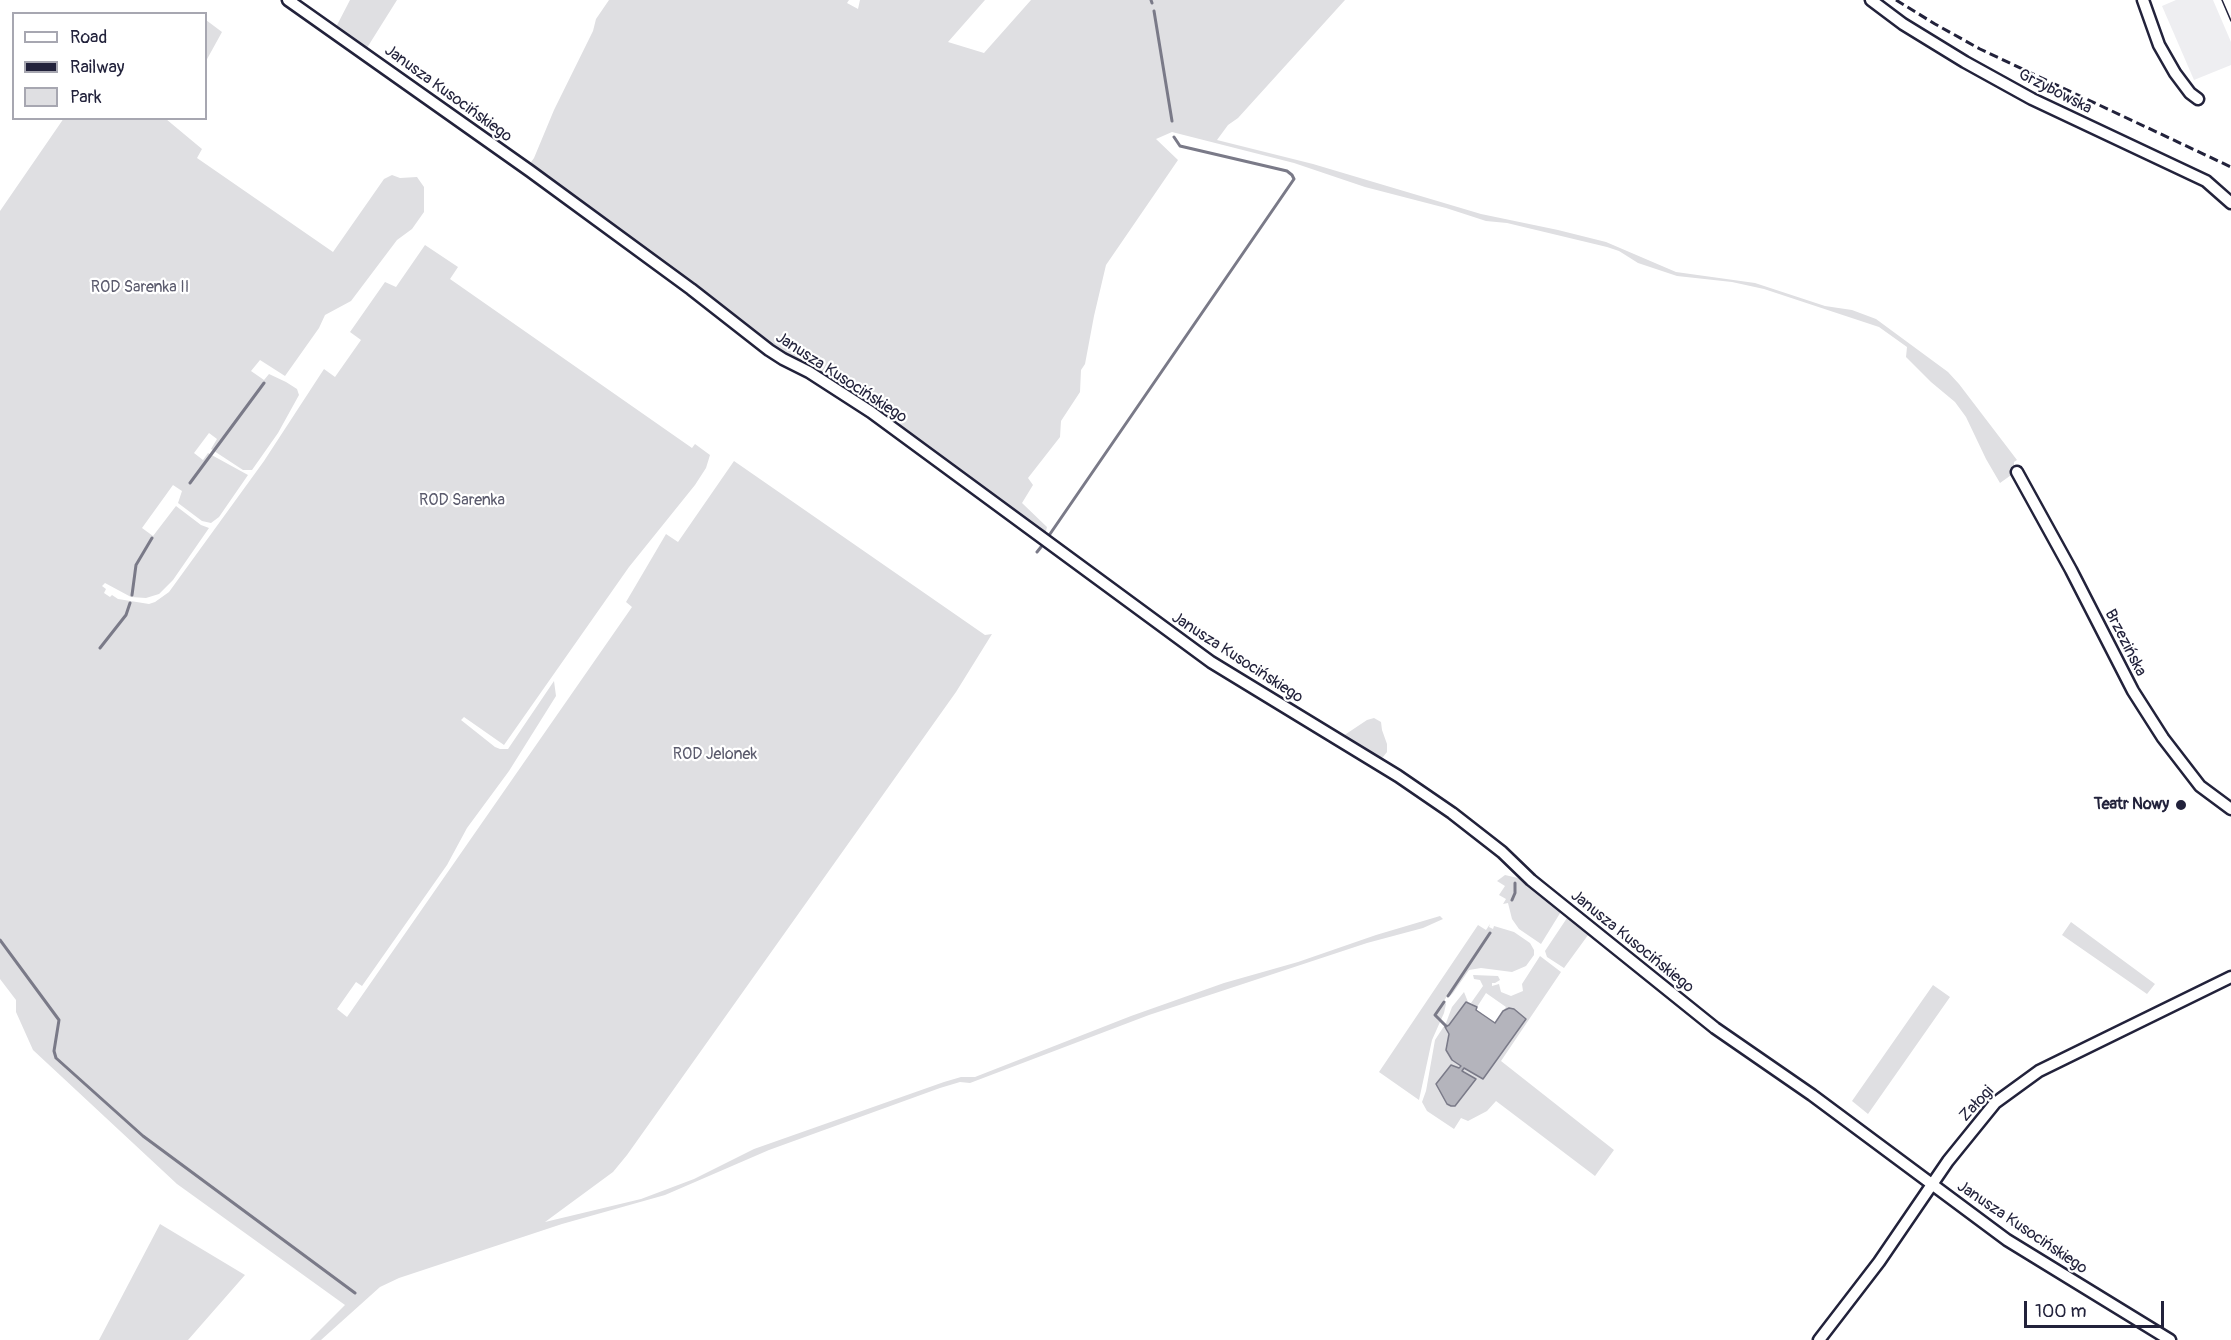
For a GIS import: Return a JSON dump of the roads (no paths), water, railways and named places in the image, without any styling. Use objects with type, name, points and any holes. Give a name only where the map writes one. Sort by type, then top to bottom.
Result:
[{"type":"street","name":"Janusza Kusocińskiego","points":[[288,0],[530,171],[691,289],[769,350],[809,372],[871,412],[1210,662],[1398,776],[1452,813],[1502,852],[1531,880],[1715,1028],[1812,1095],[2007,1240],[2170,1340]]},
{"type":"street","name":"Grzybowska","points":[[1871,0],[1903,24],[1965,62],[2032,99],[2206,181],[2230,203]]},
{"type":"street","points":[[2144,0],[2159,45],[2175,73],[2190,93],[2198,99]]},
{"type":"street","name":"Brzezińska","points":[[2017,472],[2077,581],[2133,691],[2163,738],[2200,786],[2231,809]]},
{"type":"street","name":"Załogi","points":[[1819,1340],[1879,1262],[1972,1130],[1995,1103],[2039,1071],[2231,977]]},
{"type":"waterway","points":[[1154,11],[1172,121]]},
{"type":"waterway","points":[[1050,534],[1294,179],[1287,171],[1180,146],[1174,137]]},
{"type":"waterway","points":[[190,483],[264,383]]},
{"type":"waterway","points":[[132,595],[136,565],[152,538]]},
{"type":"waterway","points":[[1037,552],[1041,547]]},
{"type":"waterway","points":[[100,648],[126,615],[130,603]]},
{"type":"waterway","points":[[1512,900],[1515,883]]},
{"type":"waterway","points":[[1448,996],[1490,933]]},
{"type":"waterway","points":[[0,940],[59,1020],[54,1051],[56,1058],[143,1136],[355,1293]]},
{"type":"waterway","points":[[1444,1002],[1435,1015],[1446,1026]]},
{"type":"tram line","points":[[2222,0],[2231,21]]},
{"type":"railway","points":[[1896,0],[1980,49],[2231,167]]},
{"type":"place","name":"Teatr Nowy","points":[[2181,805]]},
{"type":"park label","name":"ROD Sarenka II","points":[[140,288]]},
{"type":"park label","name":"ROD Sarenka","points":[[462,501]]},
{"type":"park label","name":"ROD Jelonek","points":[[715,755]]}]
